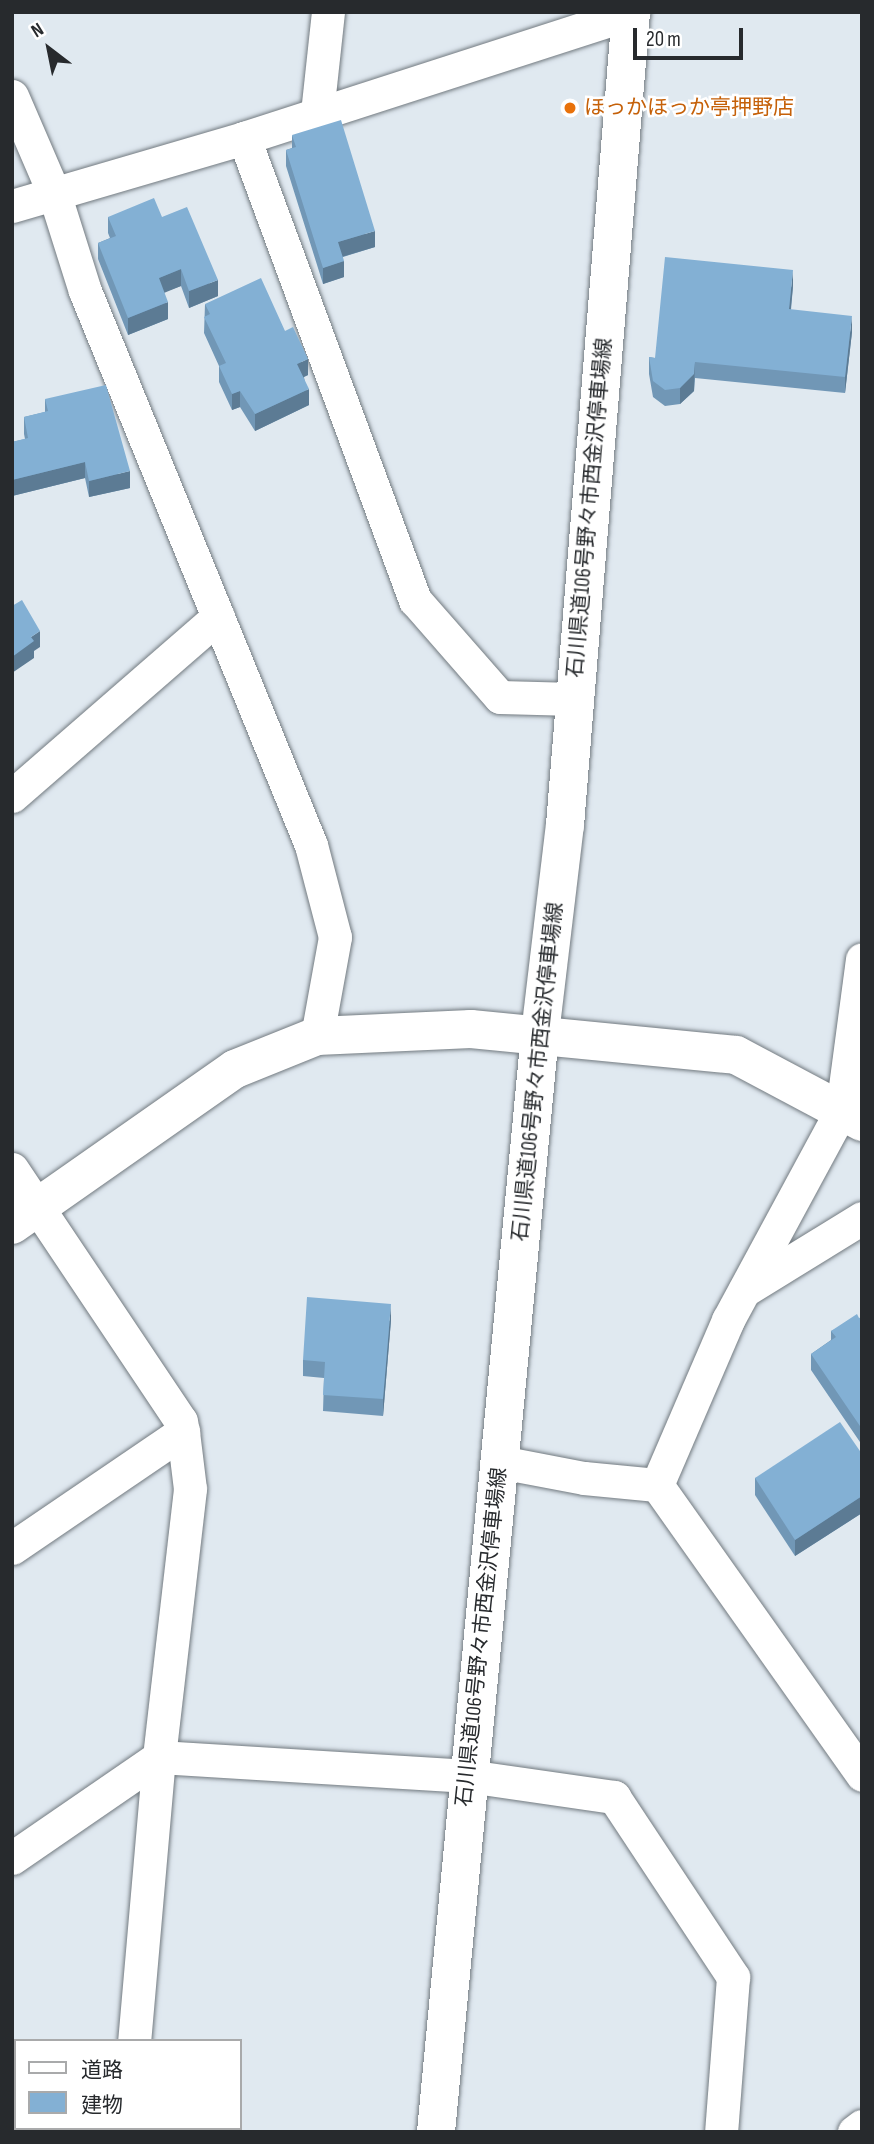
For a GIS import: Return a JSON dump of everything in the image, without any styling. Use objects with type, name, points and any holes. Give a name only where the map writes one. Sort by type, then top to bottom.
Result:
[{"type":"main road","name":"石川県道106号野々市西金沢停車場線","points":[[436,2132],[468,1776],[574,699],[632,12]]},
{"type":"main road","points":[[26,1215],[235,1069],[317,1036],[471,1029],[736,1055],[852,1115]]},
{"type":"street","points":[[317,113],[328,12]]},
{"type":"street","points":[[12,206],[55,196],[244,138],[632,12]]},
{"type":"street","points":[[12,96],[55,196],[85,291],[311,845],[335,937],[317,1036]]},
{"type":"street","points":[[244,138],[415,600],[500,697],[574,699]]},
{"type":"street","points":[[12,796],[218,617]]},
{"type":"street","points":[[657,1485],[744,1291],[852,1115],[861,950]]},
{"type":"street","points":[[12,1169],[26,1215],[181,1421],[183,1432],[190,1489],[159,1757],[134,2039]]},
{"type":"street","points":[[744,1291],[862,1218]]},
{"type":"street","points":[[12,1548],[183,1432]]},
{"type":"street","points":[[500,1462],[584,1478],[657,1485],[862,1775]]},
{"type":"street","points":[[12,1858],[159,1757],[468,1776],[614,1797],[733,1977],[721,2132]]},
{"type":"street","points":[[854,2132],[862,2126]]},
{"type":"building","points":[[341,120],[375,231],[338,242],[344,261],[323,268],[286,150],[296,147],[292,135]]},
{"type":"building","points":[[154,198],[162,217],[187,207],[218,280],[189,291],[181,269],[159,278],[168,302],[128,318],[98,243],[116,236],[108,217]]},
{"type":"building","points":[[665,257],[793,270],[789,309],[852,316],[845,377],[695,362],[694,374],[680,388],[665,390],[653,381],[649,357],[655,358]]},
{"type":"building","points":[[261,278],[285,331],[293,327],[308,359],[297,364],[309,389],[255,414],[240,391],[232,394],[219,366],[226,363],[204,317],[210,314],[205,304]]},
{"type":"building","points":[[106,385],[130,471],[89,481],[85,462],[12,480],[12,442],[28,438],[24,417],[48,411],[45,399]]},
{"type":"building","points":[[22,600],[40,631],[31,637],[34,641],[12,657],[12,606]]},
{"type":"building","points":[[307,1297],[391,1304],[383,1399],[323,1395],[325,1362],[303,1360]]},
{"type":"building","points":[[857,1314],[859,1318],[862,1317],[862,1429],[811,1354],[836,1337],[831,1331]]},
{"type":"building","points":[[840,1422],[862,1454],[862,1496],[795,1540],[755,1478]]},
{"type":"place","name":"ほっかほっか亭押野店","points":[[570,108]]}]
